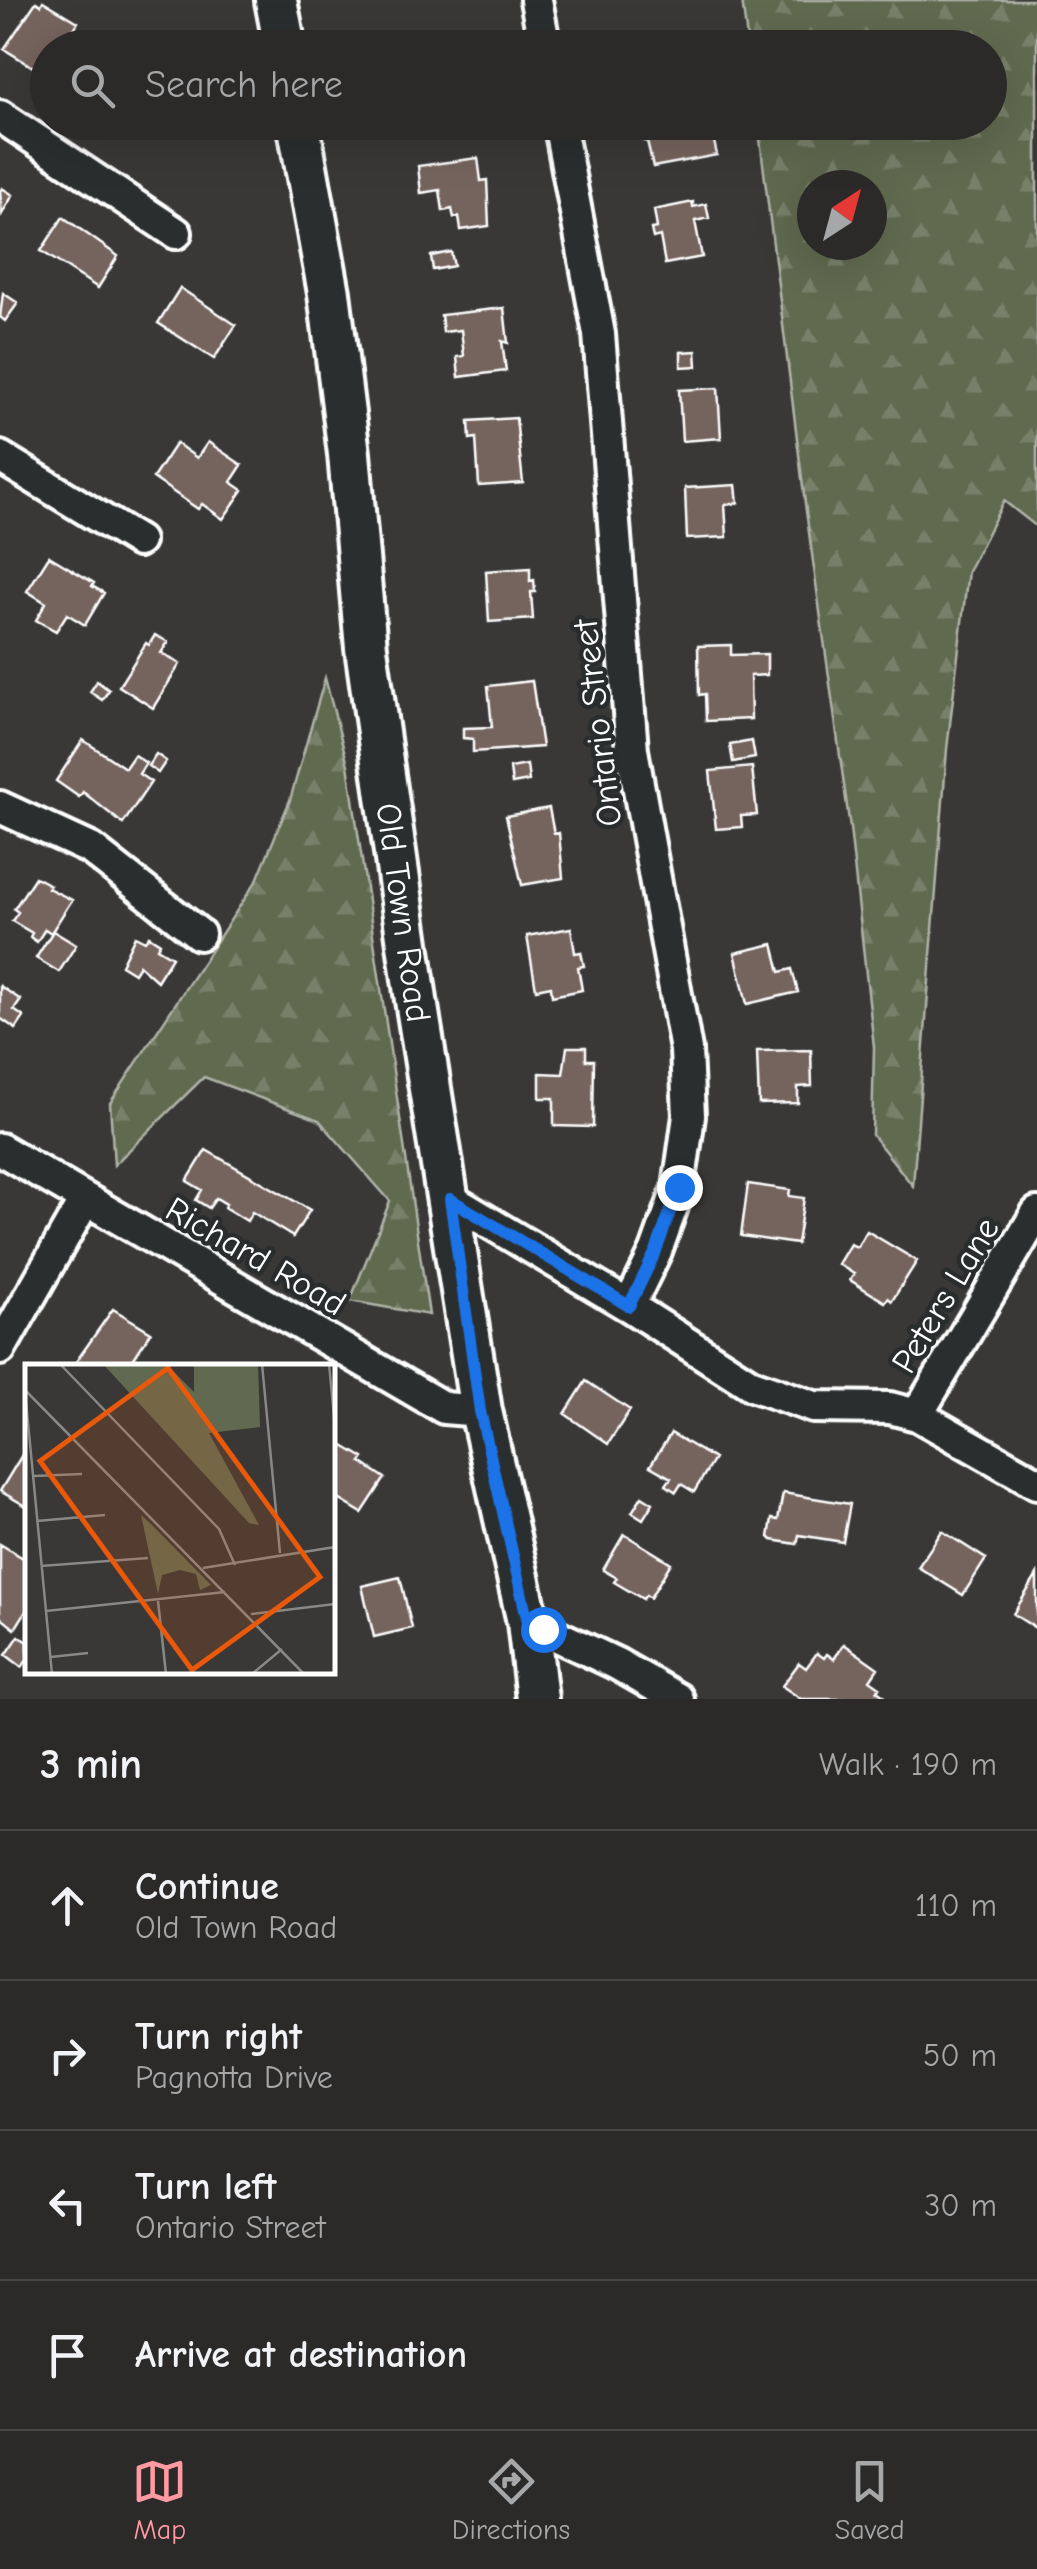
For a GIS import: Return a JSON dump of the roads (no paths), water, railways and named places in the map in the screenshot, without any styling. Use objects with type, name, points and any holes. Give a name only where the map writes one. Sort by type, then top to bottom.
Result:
[{"type":"main road","points":[[276,0],[282,30]]},
{"type":"main road","name":"Old Town Road","points":[[301,140],[329,293],[378,749],[480,1411],[528,1622],[536,1699]]},
{"type":"street","points":[[536,0],[542,30]]},
{"type":"street","points":[[0,116],[30,136]]},
{"type":"street","points":[[36,140],[176,233]]},
{"type":"street","name":"Ontario Street","points":[[562,140],[599,334],[632,750],[686,1050],[688,1099],[679,1187],[656,1251],[629,1306]]},
{"type":"street","points":[[0,457],[138,541]]},
{"type":"street","points":[[0,807],[90,850],[199,934]]},
{"type":"street","name":"Richard Road","points":[[0,1149],[444,1408],[480,1411]]},
{"type":"street","points":[[450,1199],[752,1385],[814,1407],[890,1408],[917,1415],[1037,1483]]},
{"type":"street","points":[[0,1349],[85,1200]]},
{"type":"street","name":"Peters Lane","points":[[917,1415],[1037,1214]]},
{"type":"street","points":[[528,1622],[617,1664],[678,1699]]}]
